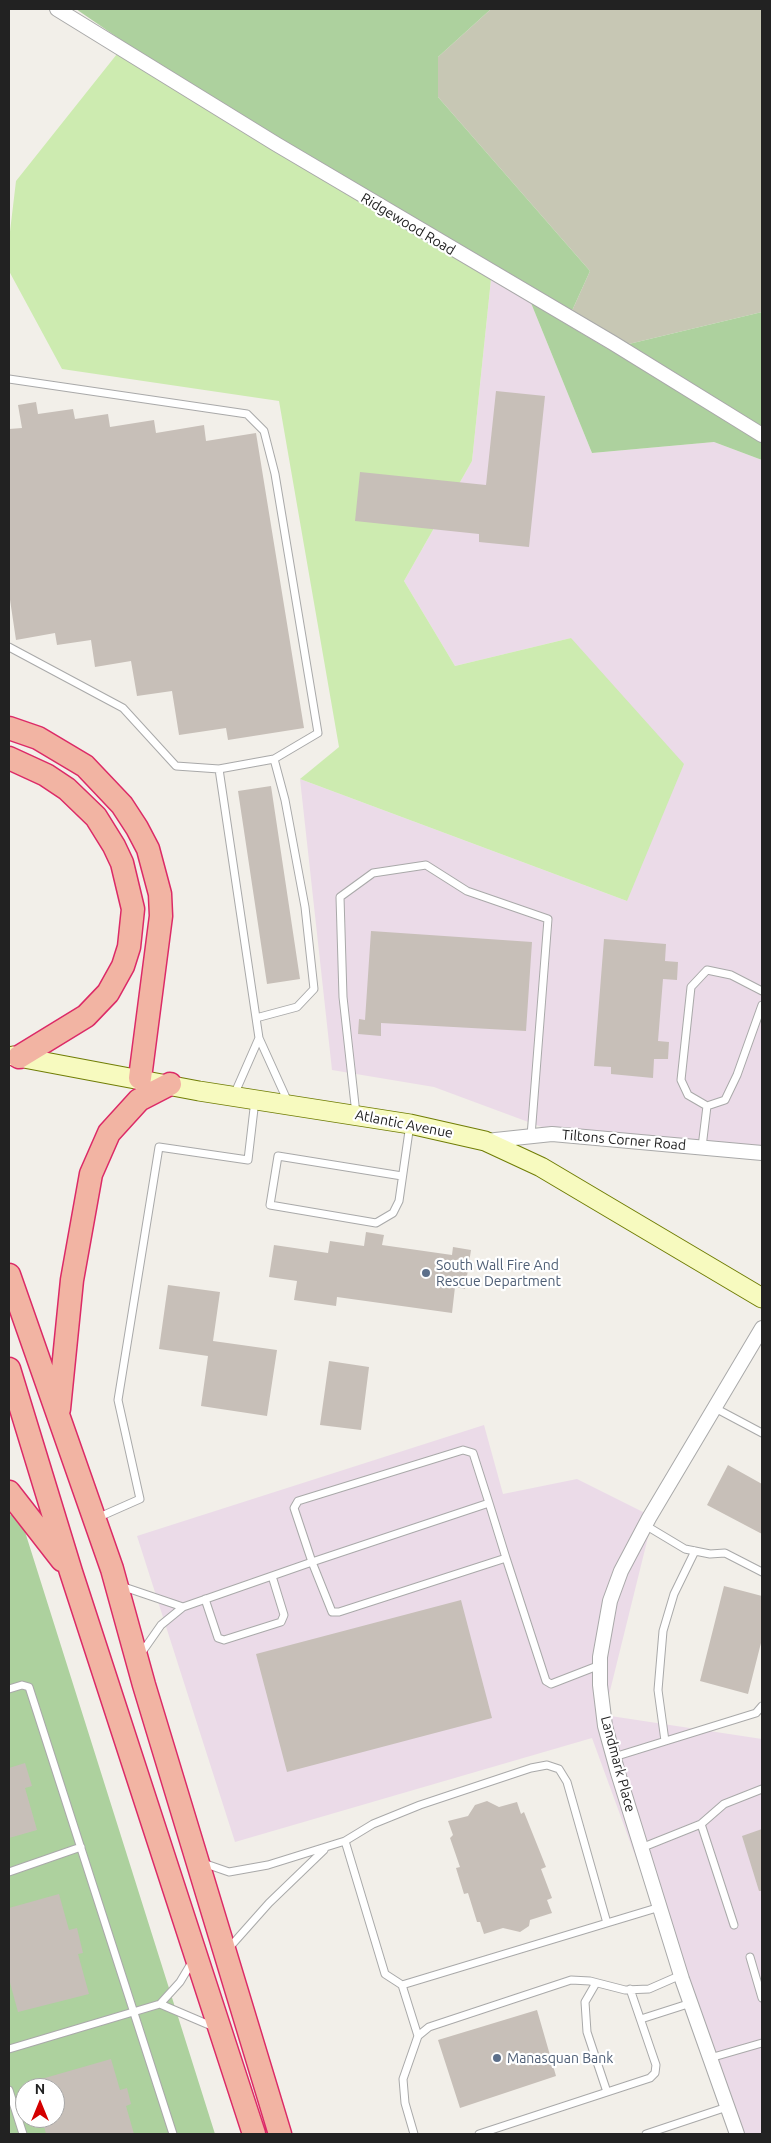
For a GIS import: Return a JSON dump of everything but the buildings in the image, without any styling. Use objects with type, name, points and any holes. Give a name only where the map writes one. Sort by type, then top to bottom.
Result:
[{"type":"highway","points":[[9,728],[38,738],[85,766],[122,805],[148,849],[160,894],[162,916],[140,1078]]},
{"type":"highway","points":[[9,758],[46,775],[67,789],[96,817],[122,863],[133,909],[129,947],[123,966],[108,993],[86,1016],[14,1056]]},
{"type":"highway","points":[[58,1417],[72,1280],[91,1174],[109,1133],[140,1100],[170,1084]]},
{"type":"highway","points":[[9,1275],[116,1585],[280,2134]]},
{"type":"highway","points":[[9,1369],[71,1572],[254,2134]]},
{"type":"highway","points":[[9,1492],[71,1572]]},
{"type":"main road","name":"Atlantic Avenue","points":[[14,1056],[234,1096],[410,1124],[485,1141],[549,1172],[762,1298]]},
{"type":"street","name":"Ridgewood Road","points":[[57,9],[284,149],[613,343],[762,435]]},
{"type":"street","name":"Tiltons Corner Road","points":[[485,1141],[552,1134],[762,1153]]},
{"type":"street","name":"Landmark Place","points":[[737,2134],[681,1975],[614,1757],[605,1726],[600,1685],[600,1665],[603,1628],[620,1571],[645,1525],[762,1328]]},
{"type":"lane","points":[[9,378],[247,414],[264,431],[275,474],[318,733],[274,759],[219,769],[176,766],[123,708],[9,647]]},
{"type":"lane","points":[[256,1018],[297,1007],[314,989],[305,907],[285,800],[274,759]]},
{"type":"lane","points":[[219,769],[259,1038],[289,1104]]},
{"type":"lane","points":[[356,1115],[342,997],[340,897],[373,873],[426,866],[467,891],[548,918],[531,1136]]},
{"type":"lane","points":[[762,991],[731,975],[707,970],[691,987],[681,1080],[688,1095],[707,1106],[725,1100],[738,1075],[762,1006]]},
{"type":"lane","points":[[234,1096],[259,1038]]},
{"type":"lane","points":[[94,1519],[140,1499],[118,1400],[160,1147],[248,1160],[256,1099]]},
{"type":"lane","points":[[702,1147],[707,1106]]},
{"type":"lane","points":[[402,1176],[278,1156],[270,1205],[376,1223],[393,1213],[398,1201],[402,1176],[410,1124]]},
{"type":"lane","points":[[714,1408],[762,1433]]},
{"type":"lane","points":[[506,1558],[339,1612],[332,1612],[312,1562],[294,1508],[298,1501],[463,1450],[473,1453],[546,1681],[551,1684],[600,1665]]},
{"type":"lane","points":[[137,1659],[161,1625],[183,1607],[489,1503]]},
{"type":"lane","points":[[645,1525],[673,1543],[695,1552],[725,1553],[762,1572]]},
{"type":"lane","points":[[665,1741],[658,1690],[663,1631],[674,1594],[695,1552]]},
{"type":"lane","points":[[205,1599],[218,1638],[224,1640],[281,1622],[284,1615],[272,1576]]},
{"type":"lane","points":[[116,1585],[183,1607]]},
{"type":"lane","points":[[9,1689],[22,1685],[29,1688],[173,2134]]},
{"type":"lane","points":[[614,1757],[756,1713],[762,1706]]},
{"type":"lane","points":[[198,1861],[229,1872],[268,1865],[346,1841],[373,1824],[420,1805],[532,1768],[547,1765],[559,1769],[566,1782],[608,1923]]},
{"type":"lane","points":[[641,1848],[701,1824],[724,1804],[762,1789]]},
{"type":"lane","points":[[701,1824],[734,1925]]},
{"type":"lane","points":[[346,1841],[386,1974],[402,1986],[418,2036]]},
{"type":"lane","points":[[9,1872],[81,1848]]},
{"type":"lane","points":[[225,1952],[270,1903],[326,1848]]},
{"type":"lane","points":[[402,1986],[660,1907]]},
{"type":"lane","points":[[9,2049],[160,2004],[180,1982],[196,1955]]},
{"type":"lane","points":[[750,1957],[762,1998]]},
{"type":"lane","points":[[414,2134],[405,2103],[403,2079],[418,2036],[429,2027],[571,1980],[596,1982],[630,1989],[649,1989],[681,1975]]},
{"type":"lane","points":[[596,1982],[585,2002],[587,2032],[607,2092]]},
{"type":"lane","points":[[480,2134],[650,2078],[655,2073],[656,2065],[630,1989]]},
{"type":"lane","points":[[640,2019],[691,2003]]},
{"type":"lane","points":[[160,2004],[220,2028]]},
{"type":"lane","points":[[710,2058],[762,2043]]},
{"type":"lane","points":[[9,2090],[23,2134]]},
{"type":"lane","points":[[646,2134],[662,2132],[727,2107]]},
{"type":"shaded area","points":[[491,9],[762,9],[762,312],[608,349],[566,324],[590,271],[438,97],[438,57]]},
{"type":"shaded area","points":[[491,279],[531,303],[592,453],[714,442],[762,460],[762,1155],[566,1136],[434,1087],[332,1070],[300,779],[627,901],[571,638],[455,666],[404,581],[472,461]]},
{"type":"shaded area","points":[[484,1425],[503,1494],[577,1479],[653,1517],[604,1715],[762,1739],[762,2134],[737,2134],[592,1738],[235,1842],[137,1536]]},
{"type":"green space","points":[[76,9],[491,9],[438,57],[438,97],[590,271],[566,324],[608,349],[762,312],[762,460],[714,442],[592,453],[531,303],[117,54],[124,42]]},
{"type":"green space","points":[[117,54],[491,279],[472,461],[404,581],[455,666],[571,638],[684,764],[627,901],[300,779],[339,747],[279,401],[62,369],[9,271],[9,240],[16,181]]},
{"type":"green space","points":[[9,1514],[21,1519],[215,2134],[9,2134]]},
{"type":"place","name":"South Wall Fire And Rescue Department","points":[[426,1273]]},
{"type":"place","name":"Manasquan Bank","points":[[497,2058]]}]
